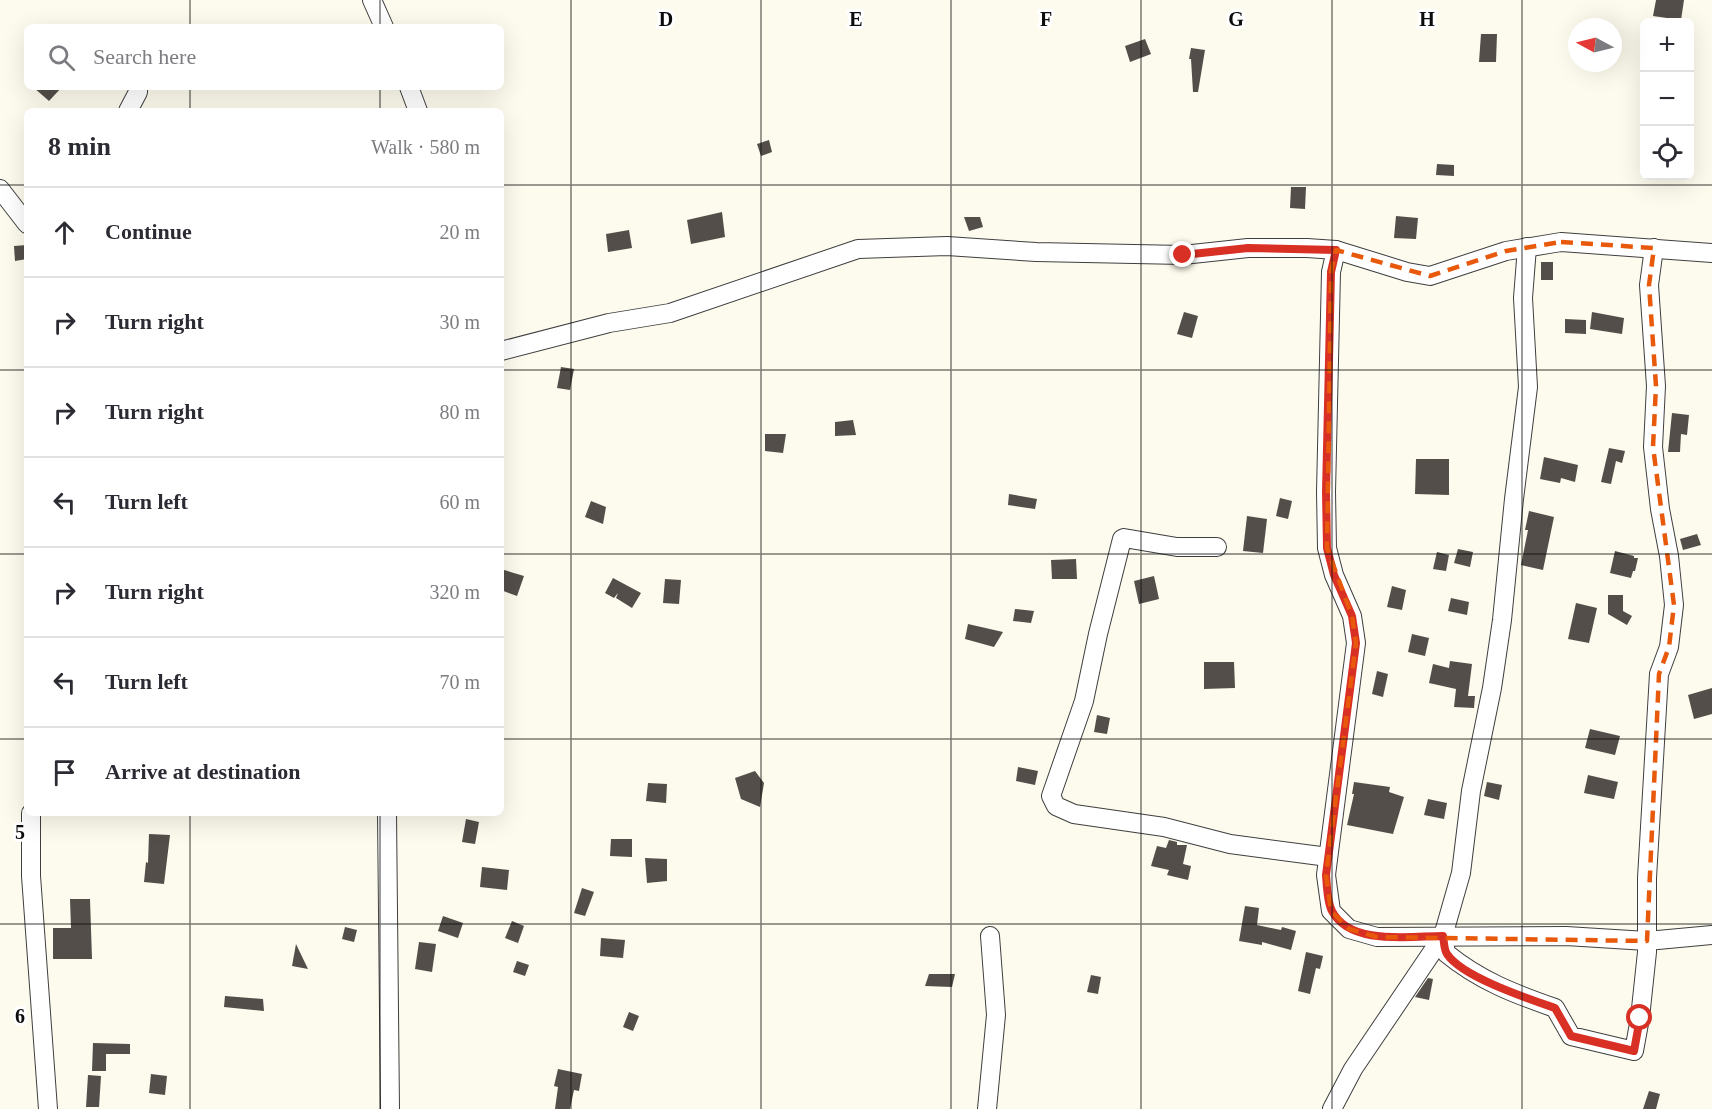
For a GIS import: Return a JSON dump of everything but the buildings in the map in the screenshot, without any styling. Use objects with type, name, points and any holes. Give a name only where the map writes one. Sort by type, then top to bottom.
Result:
[{"type":"street","points":[[372,0],[383,24]]},
{"type":"street","points":[[130,108],[138,90]]},
{"type":"street","points":[[410,90],[417,108]]},
{"type":"street","points":[[0,189],[24,220]]},
{"type":"street","points":[[504,350],[609,322],[670,313],[858,249],[947,246],[1036,252],[1183,255],[1248,248],[1336,250],[1407,272],[1430,276],[1506,251],[1562,242],[1712,253]]},
{"type":"street","points":[[1332,1109],[1353,1069],[1443,936],[1461,873],[1471,791],[1492,688],[1502,620],[1528,387],[1523,298],[1527,247]]},
{"type":"street","points":[[1443,936],[1446,953],[1461,965],[1497,987],[1555,1008],[1571,1036],[1634,1051],[1644,989],[1647,888],[1659,674],[1669,647],[1674,605],[1653,447],[1656,386],[1649,285],[1654,248]]},
{"type":"street","points":[[1336,250],[1331,272],[1326,492],[1327,548],[1334,575],[1352,616],[1356,643],[1326,875],[1331,911],[1349,930],[1377,937],[1566,936],[1647,941],[1712,934]]},
{"type":"street","points":[[1217,547],[1177,547],[1122,539],[1084,701],[1051,796],[1056,806],[1074,814],[1164,827],[1230,844],[1328,857]]},
{"type":"street","points":[[31,816],[31,876],[48,1109]]},
{"type":"street","points":[[387,816],[390,1109]]},
{"type":"street","points":[[987,1109],[996,1015],[990,936]]},
{"type":"highlighted area","points":[[1561,242],[1654,248],[1649,285],[1656,386],[1653,447],[1674,605],[1669,647],[1659,674],[1647,941],[1377,937],[1349,929],[1331,911],[1326,875],[1356,643],[1352,616],[1327,548],[1331,272],[1336,250],[1430,276],[1506,251]]},
{"type":"route","points":[[1183,255],[1248,248],[1336,250],[1331,272],[1326,492],[1327,548],[1334,575],[1352,616],[1356,643],[1326,875],[1331,911],[1349,930],[1377,937],[1443,936],[1446,953],[1461,965],[1497,987],[1555,1008],[1571,1036],[1634,1051],[1640,1018]]}]
